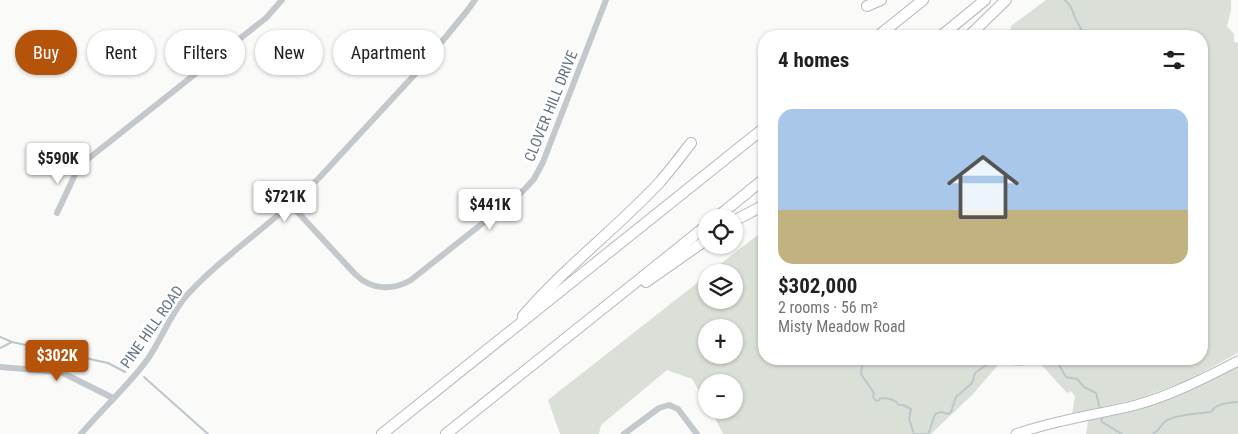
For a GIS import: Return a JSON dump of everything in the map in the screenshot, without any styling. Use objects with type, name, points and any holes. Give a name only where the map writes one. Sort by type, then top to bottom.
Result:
[{"type":"highway","points":[[867,6],[880,0]]},
{"type":"highway","points":[[886,30],[923,0]]},
{"type":"highway","points":[[948,30],[985,0]]},
{"type":"highway","points":[[975,30],[1006,0]]},
{"type":"highway","points":[[382,434],[758,133]]},
{"type":"highway","points":[[506,336],[538,298],[570,266],[622,220],[661,180],[691,143]]},
{"type":"highway","points":[[727,209],[758,184]]},
{"type":"highway","points":[[743,216],[758,208]]},
{"type":"highway","points":[[446,434],[698,232]]},
{"type":"highway","points":[[560,343],[698,246]]},
{"type":"main road","points":[[1016,434],[1043,425],[1155,399],[1179,390],[1238,361]]},
{"type":"street","points":[[57,213],[79,166],[266,18],[282,0]]},
{"type":"street","name":"PINE HILL ROAD","points":[[81,434],[148,358],[173,314],[189,293],[291,204],[324,172],[408,83],[468,12],[475,0]]},
{"type":"street","name":"CLOVER HILL DRIVE","points":[[291,204],[364,282],[388,288],[402,285],[411,280],[517,196],[534,179],[543,162],[606,0]]},
{"type":"street","points":[[0,367],[61,372],[113,398]]},
{"type":"street","points":[[624,434],[659,408],[669,405],[678,409],[697,434]]},
{"type":"shaded area","points":[[1046,0],[1231,0],[1231,10],[1227,26],[1234,34],[1234,42],[1238,43],[1238,353],[1186,381],[1137,399],[1072,414],[1075,396],[1071,391],[1067,393],[1042,365],[1208,365],[1208,30],[1011,30],[1011,26]]},
{"type":"shaded area","points":[[758,235],[758,365],[998,365],[972,395],[931,434],[723,434],[716,419],[743,419],[743,374],[698,374],[698,389],[692,379],[667,370],[601,425],[599,434],[560,434],[548,400],[698,282],[698,309],[743,309],[743,264],[720,264],[733,254],[743,254],[743,246]]},
{"type":"shaded area","points":[[1238,361],[1238,434],[1086,434],[1089,415],[1137,404]]},
{"type":"waterway","points":[[1065,0],[1071,7],[1082,30]]},
{"type":"waterway","points":[[0,337],[12,342],[108,363],[125,372]]},
{"type":"waterway","points":[[0,348],[12,342]]},
{"type":"waterway","points":[[862,365],[861,374],[874,393],[873,397],[875,400],[878,401],[881,398],[889,399],[911,409],[909,419],[914,434]]},
{"type":"waterway","points":[[916,434],[928,434],[934,417],[938,412],[948,414],[951,412],[956,397],[972,383],[975,373],[986,365]]},
{"type":"waterway","points":[[1059,365],[1066,377],[1077,379],[1084,387],[1096,393],[1100,409]]},
{"type":"waterway","points":[[144,377],[208,434]]},
{"type":"waterway","points":[[1153,434],[1167,420],[1172,418],[1211,412],[1219,405],[1238,402]]},
{"type":"waterway","points":[[1101,416],[1102,422],[1122,434]]}]
